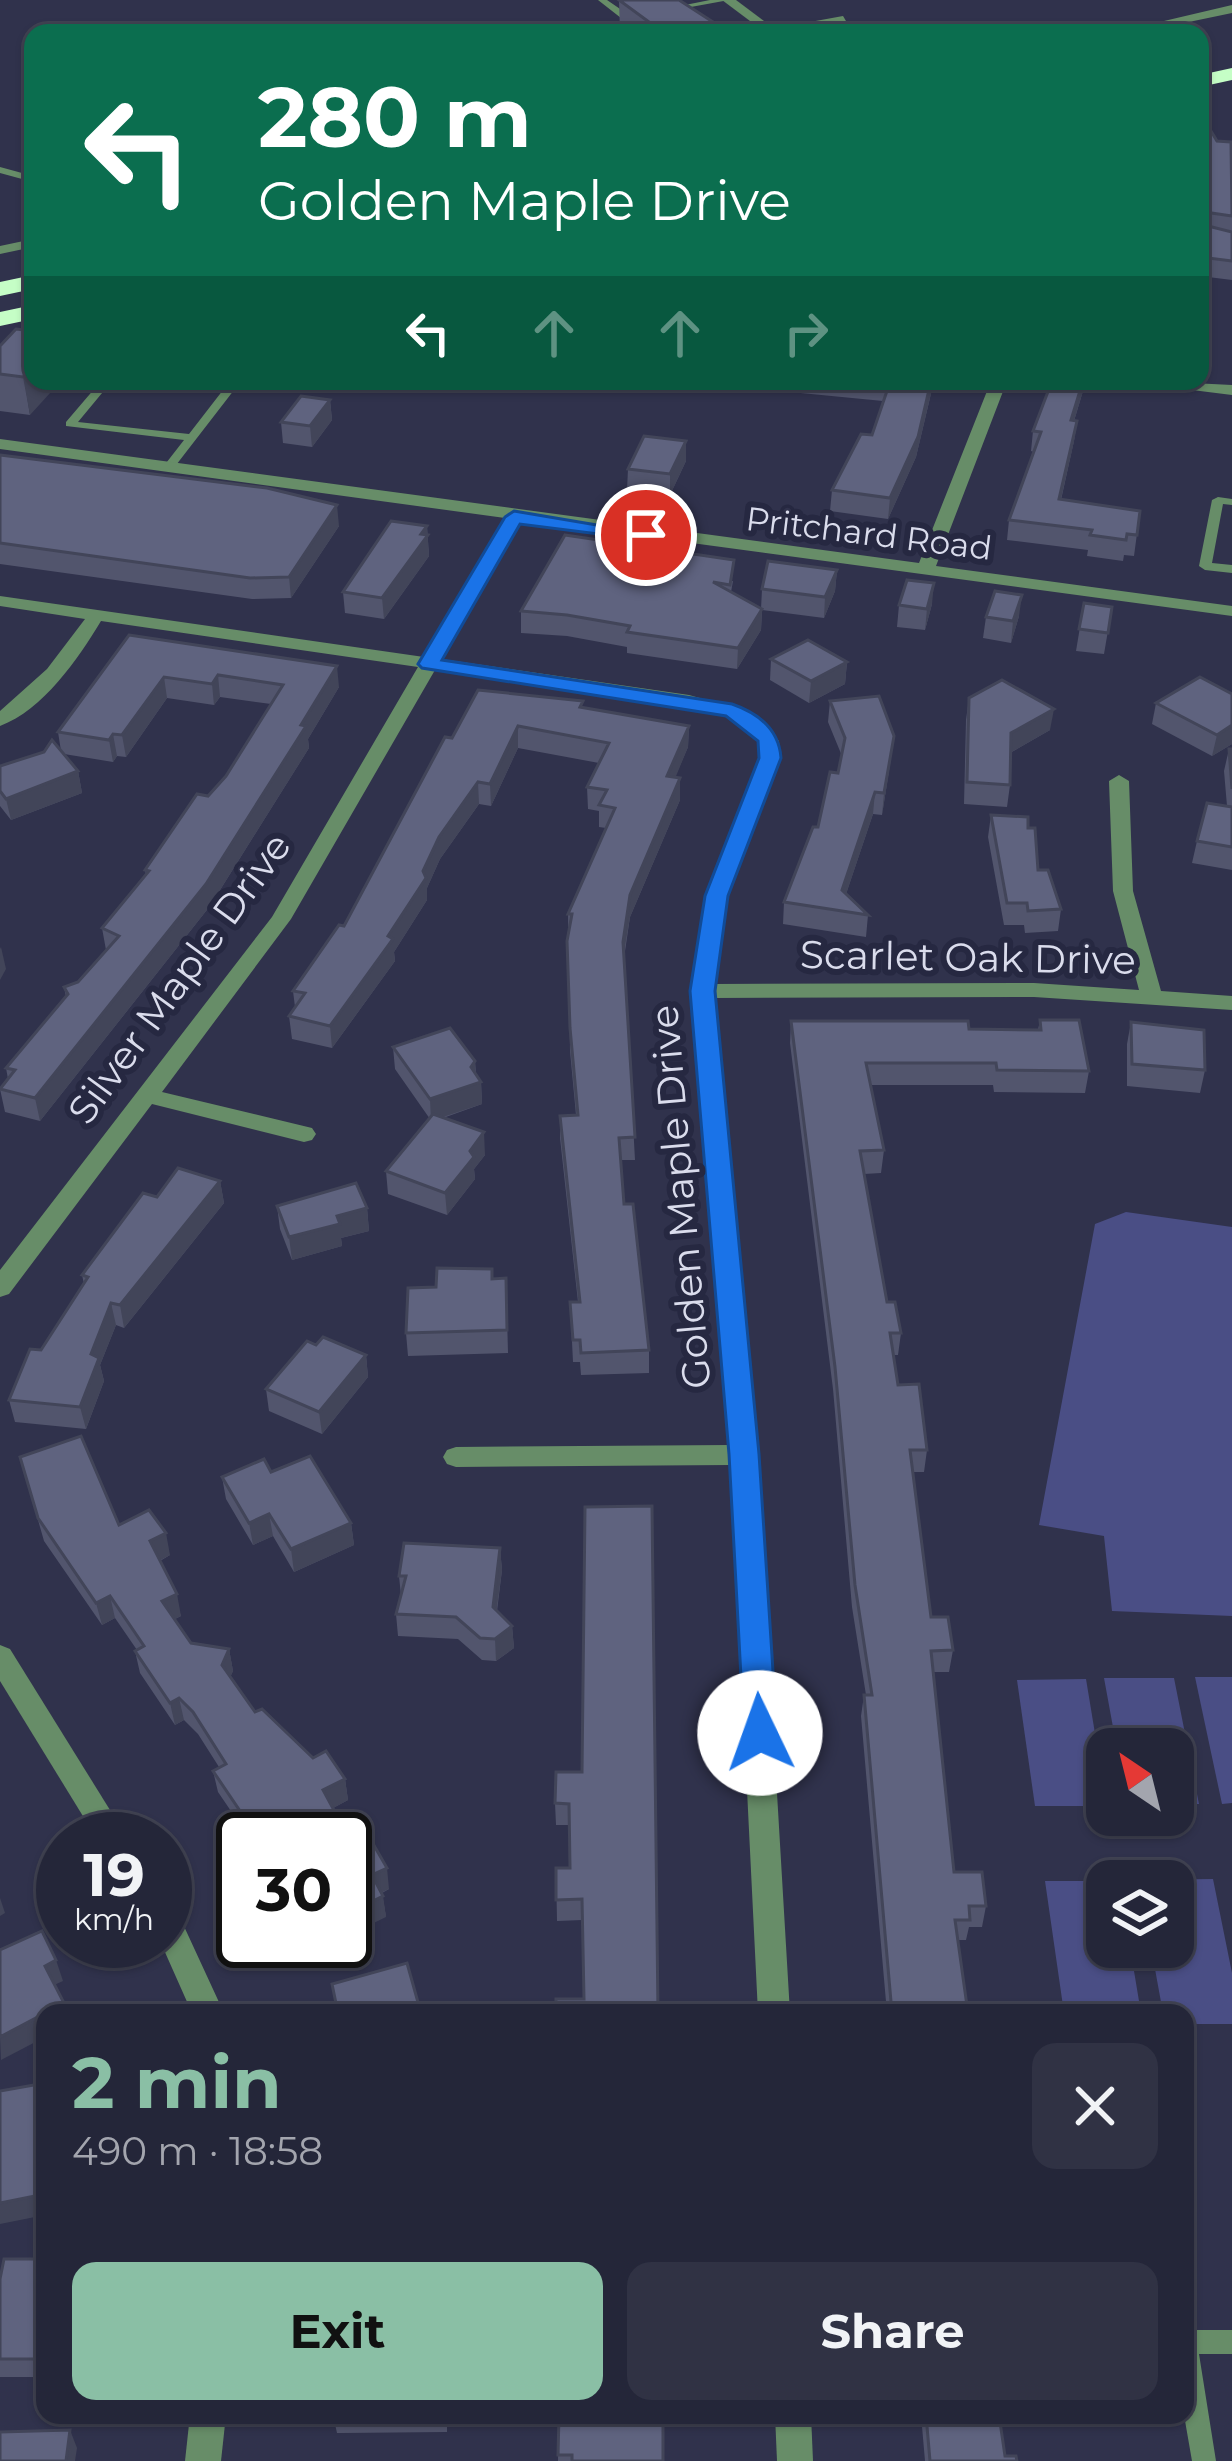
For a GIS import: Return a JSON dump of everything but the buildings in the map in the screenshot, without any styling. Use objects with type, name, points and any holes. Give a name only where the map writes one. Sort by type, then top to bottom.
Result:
[{"type":"street","points":[[727,0],[761,24]]},
{"type":"street","points":[[1161,24],[1232,9]]},
{"type":"street","points":[[925,570],[995,390]]},
{"type":"street","name":"Pritchard Road","points":[[0,444],[1232,611]]},
{"type":"street","name":"Silver Maple Drive","points":[[0,1288],[281,919],[514,517]]},
{"type":"street","name":"Golden Maple Drive","points":[[0,601],[689,701],[732,710],[758,726],[769,741],[770,758],[716,896],[702,991],[744,1454],[774,2004]]},
{"type":"street","points":[[0,720],[58,669],[96,615]]},
{"type":"street","points":[[1119,781],[1123,891],[1151,994]]},
{"type":"street","name":"Scarlet Oak Drive","points":[[702,991],[1151,994],[1232,1003]]},
{"type":"street","points":[[149,1096],[304,1134]]},
{"type":"street","points":[[456,1457],[744,1454]]},
{"type":"street","points":[[0,1657],[95,1812]]},
{"type":"street","points":[[187,1968],[204,2004]]},
{"type":"street","points":[[203,2461],[207,2424]]},
{"type":"street","points":[[793,2424],[795,2461]]},
{"type":"lane","points":[[602,0],[624,16],[727,0]]},
{"type":"lane","points":[[668,0],[698,20]]},
{"type":"lane","points":[[816,24],[843,19]]},
{"type":"lane","points":[[99,390],[70,424],[192,438]]},
{"type":"lane","points":[[169,466],[229,390]]},
{"type":"lane","points":[[1232,502],[1218,500],[1204,566],[1232,569]]},
{"type":"lane","points":[[1194,2342],[1232,2342]]},
{"type":"lane","points":[[1194,2395],[1204,2461]]},
{"type":"shaded area","points":[[1126,1212],[1232,1227],[1232,1616],[1112,1611],[1104,1536],[1039,1525],[1095,1224]]},
{"type":"shaded area","points":[[1195,1677],[1232,1677],[1232,1803],[1222,1804]]},
{"type":"shaded area","points":[[1104,1678],[1174,1678],[1184,1728],[1113,1728]]},
{"type":"shaded area","points":[[1086,1679],[1094,1728],[1086,1728],[1086,1806],[1035,1806],[1017,1680]]},
{"type":"shaded area","points":[[1194,1879],[1213,1879],[1232,1973],[1232,2024],[1194,2024],[1194,2004],[1161,2004],[1155,1968],[1194,1968]]},
{"type":"shaded area","points":[[1045,1881],[1086,1881],[1086,1968],[1134,1968],[1140,2004],[1063,2004]]},
{"type":"route","points":[[646,535],[514,517],[429,664],[732,710],[758,726],[769,741],[770,758],[716,896],[705,945],[702,991],[744,1454],[760,1733]]}]
